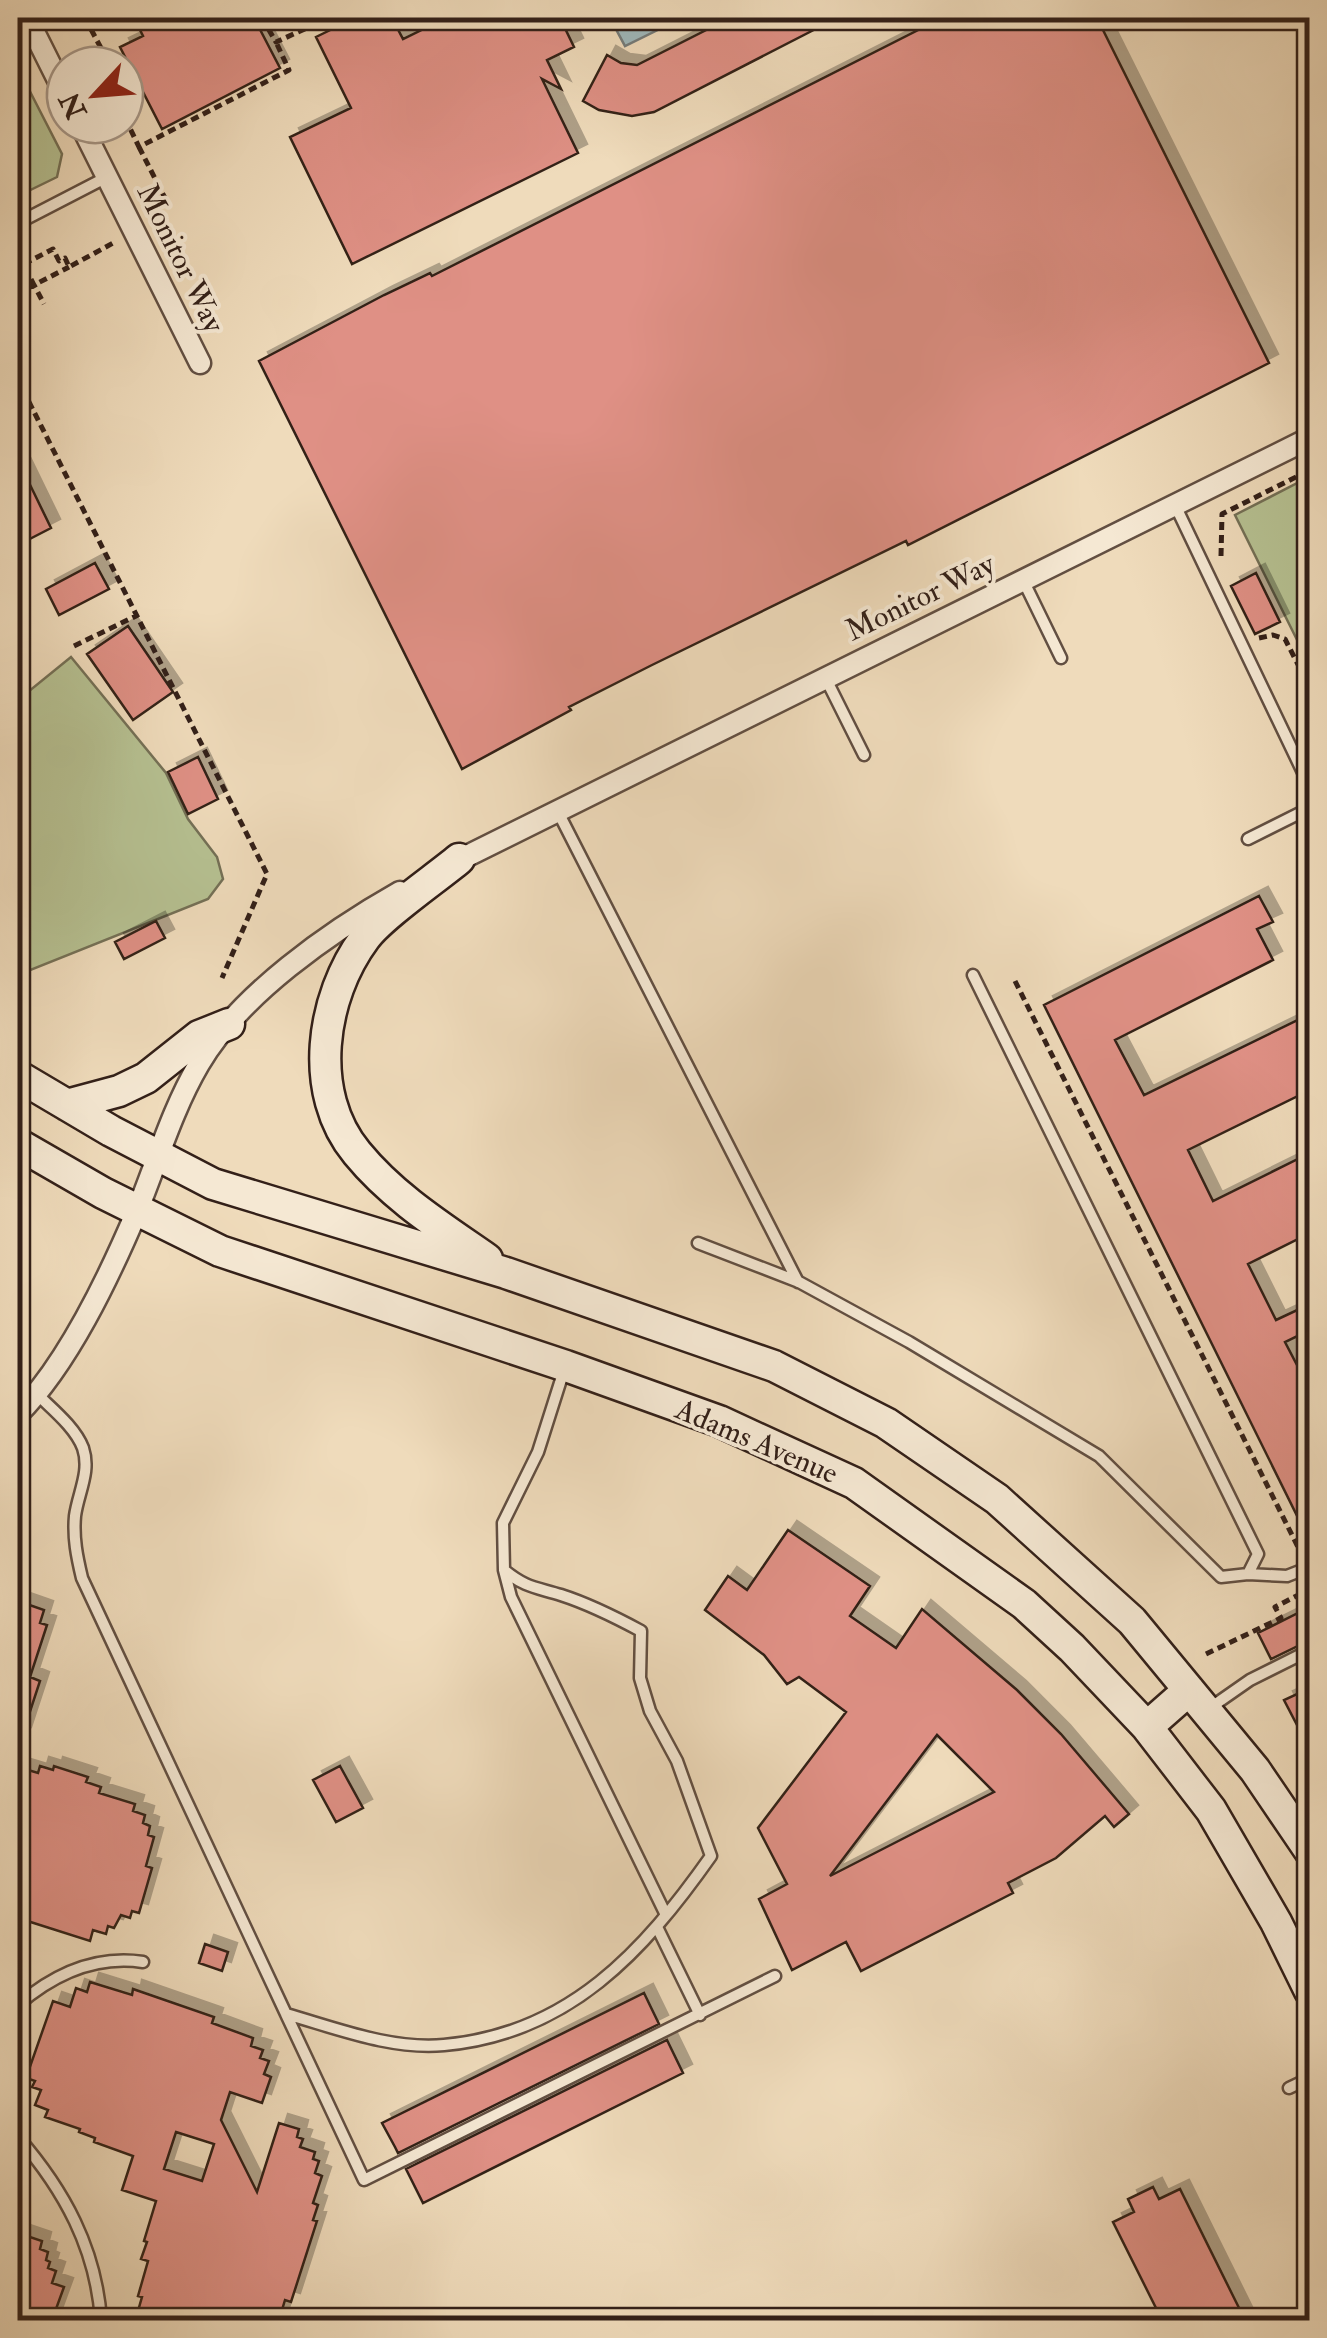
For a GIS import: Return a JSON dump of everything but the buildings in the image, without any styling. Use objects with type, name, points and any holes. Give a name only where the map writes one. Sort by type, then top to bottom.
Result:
[{"type":"main road","points":[[459,860],[366,936],[331,1006],[324,1052],[332,1098],[354,1150],[393,1192],[506,1273]]},
{"type":"main road","points":[[67,1105],[119,1091],[146,1078],[199,1036],[229,1024]]},
{"type":"main road","points":[[18,1076],[158,1155],[241,1195],[506,1273],[774,1366],[886,1423],[1010,1512],[1132,1621],[1255,1770],[1301,1818],[1310,1851]]},
{"type":"main road","name":"Adams Avenue","points":[[18,1144],[220,1252],[566,1366],[719,1421],[854,1483],[1024,1604],[1147,1727],[1211,1810],[1276,1922],[1310,1992]]},
{"type":"main road","points":[[1147,1727],[1198,1700]]},
{"type":"street","points":[[27,18],[45,54]]},
{"type":"street","name":"Monitor Way","points":[[91,145],[200,364]]},
{"type":"street","name":"Monitor Way","points":[[18,1414],[38,1394],[100,1294],[200,1062],[229,1024],[292,963],[372,908],[459,860],[1310,438]]},
{"type":"lane","points":[[18,223],[107,177]]},
{"type":"lane","points":[[1175,505],[1310,786]]},
{"type":"lane","points":[[1023,580],[1061,658]]},
{"type":"lane","points":[[826,678],[864,755]]},
{"type":"lane","points":[[1248,839],[1310,808]]},
{"type":"lane","points":[[558,811],[798,1282]]},
{"type":"lane","points":[[973,976],[1258,1554],[1248,1574]]},
{"type":"lane","points":[[698,1243],[798,1282],[909,1342],[1099,1456],[1220,1577],[1286,1576],[1306,1563]]},
{"type":"lane","points":[[566,1366],[538,1452],[502,1523],[504,1570],[511,1597],[666,1915]]},
{"type":"lane","points":[[38,1394],[82,1446],[86,1472],[74,1539],[82,1578],[364,2180],[776,1976]]},
{"type":"lane","points":[[286,2014],[385,2041],[443,2045],[494,2035],[538,2020],[616,1971],[711,1856],[676,1760],[650,1711],[640,1678],[641,1632],[575,1600],[525,1587],[504,1570]]},
{"type":"lane","points":[[1198,1700],[1310,1650]]},
{"type":"lane","points":[[656,1927],[700,2015]]},
{"type":"lane","points":[[18,2006],[49,1984],[100,1960],[143,1962]]},
{"type":"lane","points":[[1289,2088],[1310,2078]]},
{"type":"lane","points":[[18,2136],[68,2202],[99,2288],[101,2320]]},
{"type":"path","points":[[85,18],[99,45]]},
{"type":"path","points":[[169,206],[139,147],[289,70],[262,18]]},
{"type":"path","points":[[276,42],[329,18]]},
{"type":"path","points":[[18,293],[115,242]]},
{"type":"path","points":[[18,248],[25,266],[53,249],[59,261],[65,258],[69,267]]},
{"type":"path","points":[[33,282],[44,304]]},
{"type":"path","points":[[18,332],[27,350],[30,376],[23,380],[26,396],[267,874],[222,978]]},
{"type":"path","points":[[1221,572],[1222,514],[1310,470]]},
{"type":"path","points":[[74,646],[138,615]]},
{"type":"path","points":[[1252,638],[1272,634],[1285,640],[1310,688]]},
{"type":"path","points":[[213,787],[221,783]]},
{"type":"path","points":[[1014,981],[1306,1563]]},
{"type":"path","points":[[1206,1654],[1281,1618],[1275,1606],[1310,1590]]},
{"type":"green space","points":[[21,74],[45,121],[45,145],[57,145],[62,154],[57,177],[18,196]]},
{"type":"green space","points":[[1309,477],[1309,664],[1235,515]]},
{"type":"green space","points":[[71,657],[166,773],[188,819],[217,857],[223,879],[208,899],[18,975],[18,700]]},
{"type":"water","points":[[610,18],[682,18],[625,46]]}]
